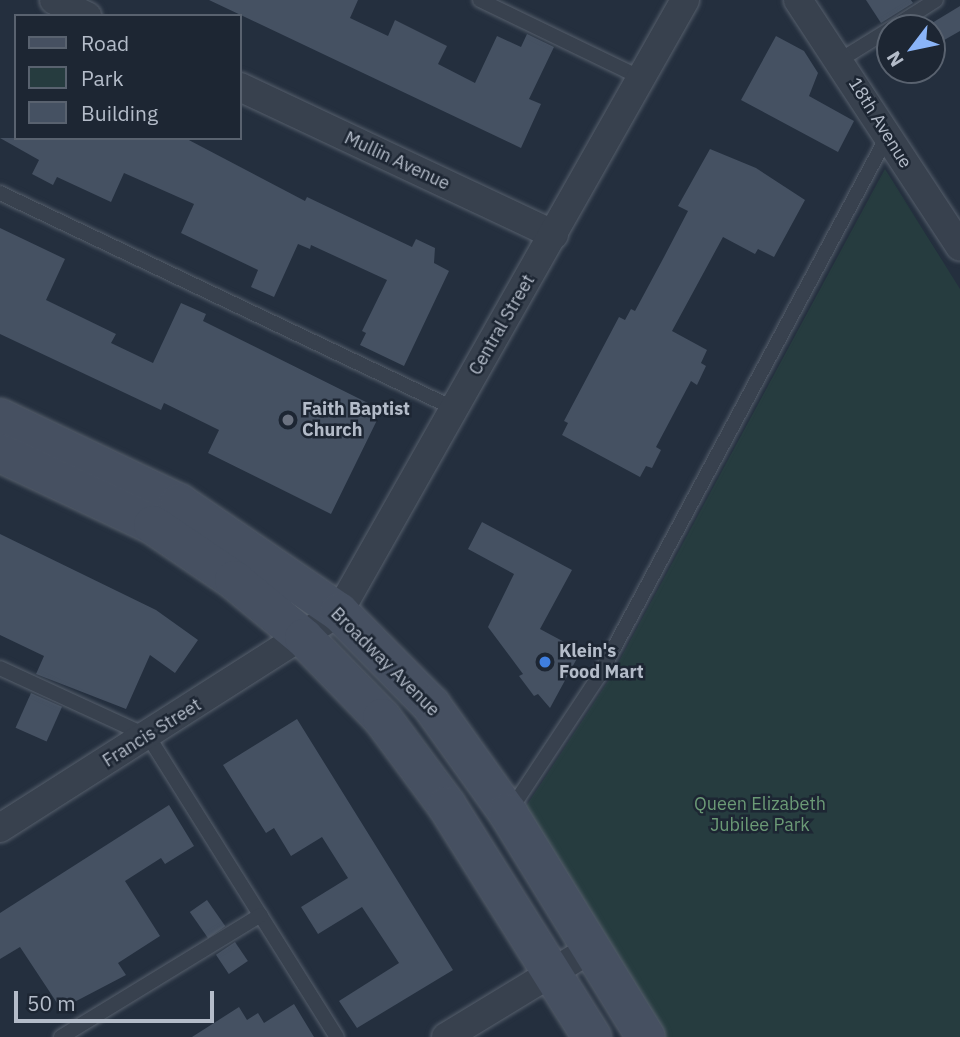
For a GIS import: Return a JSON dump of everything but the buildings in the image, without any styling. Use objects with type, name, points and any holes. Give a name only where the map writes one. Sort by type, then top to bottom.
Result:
[{"type":"street","points":[[54,0],[83,14]]},
{"type":"street","name":"Central Street","points":[[304,638],[339,612],[685,0]]},
{"type":"street","name":"18th Avenue","points":[[798,0],[957,236]]},
{"type":"street","name":"Mullin Avenue","points":[[242,88],[554,235]]},
{"type":"street","name":"Broadway Avenue","points":[[0,418],[179,503],[339,612],[431,705],[508,813],[646,1037]]},
{"type":"street","points":[[0,453],[153,525],[234,580],[304,638],[382,718],[439,795],[592,1037]]},
{"type":"street","name":"Francis Street","points":[[0,828],[304,638]]},
{"type":"street","points":[[446,1037],[591,948]]},
{"type":"lane","points":[[480,0],[641,78]]},
{"type":"lane","points":[[914,14],[936,0]]},
{"type":"lane","points":[[840,60],[876,38]]},
{"type":"lane","points":[[508,813],[599,676],[887,135]]},
{"type":"lane","points":[[0,193],[455,409]]},
{"type":"lane","points":[[0,668],[148,736],[337,1037]]},
{"type":"lane","points":[[61,1037],[261,915]]},
{"type":"green space","name":"Queen Elizabeth Jubilee Park","points":[[885,169],[960,289],[960,1037],[661,1037],[523,811],[609,680]]},
{"type":"place","name":"Faith Baptist Church","points":[[288,420]]},
{"type":"place","name":"Klein's Food Mart","points":[[545,662]]}]
